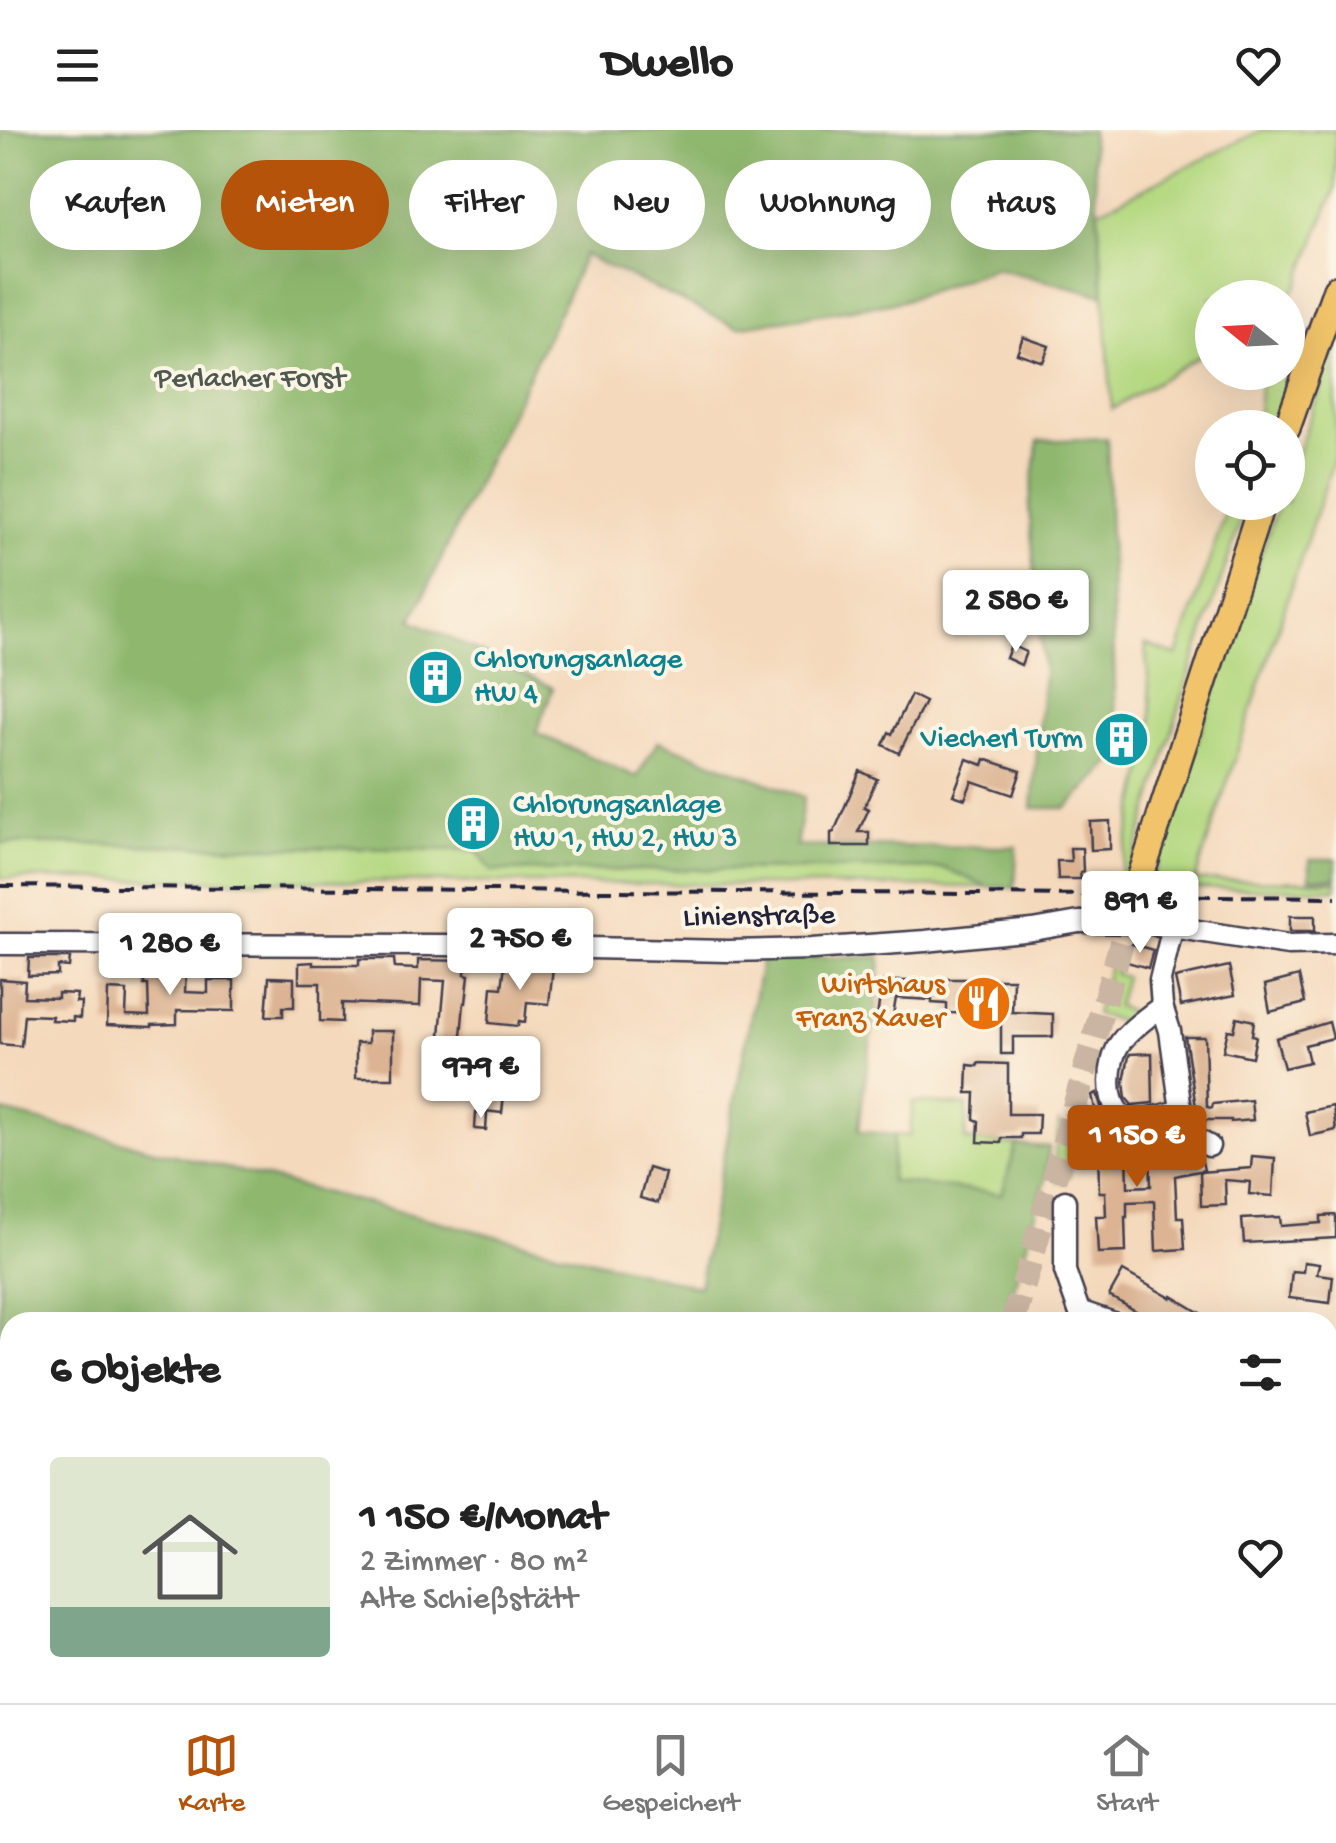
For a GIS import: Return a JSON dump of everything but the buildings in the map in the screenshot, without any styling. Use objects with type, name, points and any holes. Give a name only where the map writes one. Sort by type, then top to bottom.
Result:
[{"type":"main road","points":[[1293,410],[1336,289]]},
{"type":"main road","points":[[1138,885],[1256,520]]},
{"type":"street","name":"Linienstraße","points":[[0,944],[444,945],[728,951],[926,941],[1079,922],[1146,923],[1335,950]]},
{"type":"street","points":[[1173,926],[1160,980],[1162,1006],[1170,1030],[1186,1127],[1209,1146]]},
{"type":"street","points":[[1162,1006],[1119,1044],[1111,1063],[1113,1104],[1124,1116],[1136,1119],[1181,1110]]},
{"type":"street","points":[[1065,1201],[1065,1272],[1078,1312]]},
{"type":"green space","name":"Perlacher Forst","points":[[0,130],[1091,130],[1104,295],[995,268],[902,301],[737,327],[584,255],[412,620],[553,688],[536,733],[637,777],[658,741],[804,797],[796,846],[1017,847],[1015,888],[988,887],[944,868],[492,871],[476,850],[0,843]]},
{"type":"green space","points":[[1262,130],[1336,130],[1336,186],[1300,280],[1195,280],[1195,358],[1112,409],[1098,211]]},
{"type":"green space","points":[[1336,344],[1336,452],[1195,880],[1336,881],[1336,889],[1149,888],[1273,520],[1305,520],[1305,432]]},
{"type":"green space","points":[[1260,390],[1285,390],[1278,410],[1258,410]]},
{"type":"green space","points":[[1107,438],[1117,757],[1067,808],[1032,808],[1044,674],[1029,509],[1038,441]]},
{"type":"green space","points":[[1223,520],[1241,520],[1192,666],[1125,889],[1117,889],[1152,718],[1145,644],[1177,656]]},
{"type":"green space","points":[[0,843],[476,850],[492,871],[944,868],[988,887],[0,878]]},
{"type":"green space","points":[[1310,859],[1336,859],[1336,878],[1310,878]]},
{"type":"green space","points":[[881,957],[859,1131],[894,1135],[890,1181],[1002,1194],[1016,1145],[1049,1147],[1046,1179],[1007,1312],[0,1312],[0,1111],[699,1287],[762,958]]},
{"type":"green space","points":[[1111,960],[1118,962],[1115,974],[1125,977],[1117,1006],[1129,1011],[1125,1023],[1095,1014]]},
{"type":"green space","points":[[913,1102],[967,1106],[965,1140],[1016,1145],[1002,1194],[890,1181],[894,1135],[910,1136]]},
{"type":"green space","points":[[1059,1123],[1077,1138],[1078,1147],[1073,1150],[1070,1175],[1058,1181],[1055,1160]]},
{"type":"tunnel","points":[[1016,1312],[1138,885]]},
{"type":"railway","points":[[0,886],[1336,897]]},
{"type":"place","name":"Chlorungsanlage HW 4","points":[[435,678]]},
{"type":"place","name":"Viecherl Turm","points":[[1122,740]]},
{"type":"place","name":"Chlorungsanlage HW 1, HW 2, HW 3","points":[[474,823]]},
{"type":"place","name":"Wirtshaus Franz Xaver","points":[[984,1003]]}]
